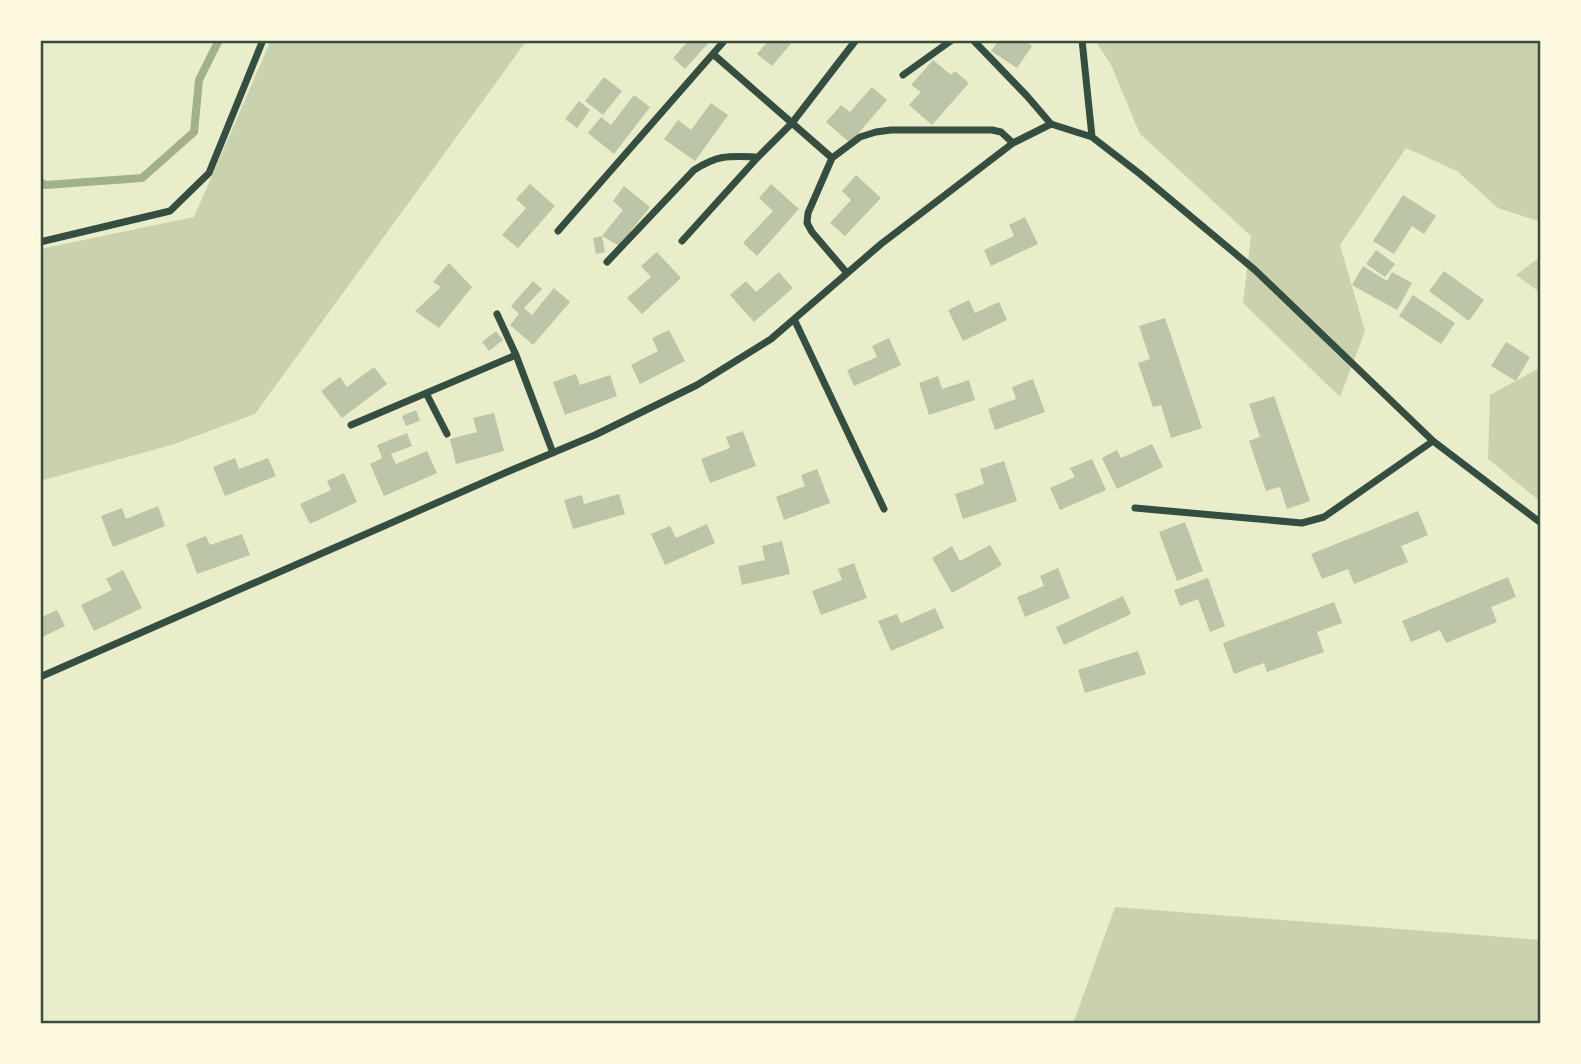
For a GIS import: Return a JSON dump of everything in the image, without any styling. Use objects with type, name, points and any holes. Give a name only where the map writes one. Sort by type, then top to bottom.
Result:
[{"type":"street","points":[[40,242],[170,211],[209,173],[263,40]]},
{"type":"street","points":[[558,231],[725,40]]},
{"type":"street","points":[[682,241],[758,157],[792,124],[856,40]]},
{"type":"street","points":[[903,75],[952,40]]},
{"type":"street","points":[[973,40],[1051,124],[1092,136],[1140,174],[1255,270],[1433,441],[1541,523]]},
{"type":"street","points":[[1082,40],[1092,136]]},
{"type":"street","points":[[713,54],[832,158]]},
{"type":"street","points":[[40,677],[594,435],[697,385],[771,339],[881,244],[1013,144],[1051,124]]},
{"type":"street","points":[[847,273],[807,223],[808,213],[832,158],[860,138],[891,130],[1001,132],[1013,144]]},
{"type":"street","points":[[607,262],[694,170],[706,162],[725,156],[758,157]]},
{"type":"street","points":[[497,314],[516,355],[552,453]]},
{"type":"street","points":[[794,319],[884,509]]},
{"type":"street","points":[[351,425],[516,355]]},
{"type":"street","points":[[426,393],[447,434]]},
{"type":"street","points":[[1135,508],[1303,523],[1324,517],[1433,441]]},
{"type":"green space","points":[[271,40],[527,40],[255,414],[175,444],[40,481],[40,249],[194,217]]},
{"type":"green space","points":[[1095,40],[1541,40],[1541,222],[1498,208],[1457,171],[1406,148],[1340,245],[1365,331],[1340,397],[1243,303],[1251,236],[1140,134],[1111,65]]},
{"type":"green space","points":[[1541,256],[1541,293],[1516,275]]},
{"type":"green space","points":[[1541,367],[1541,502],[1488,459],[1490,395]]},
{"type":"green space","points":[[1115,907],[1541,940],[1541,1024],[1073,1024]]},
{"type":"building","points":[[689,40],[711,40],[685,69],[673,58]]},
{"type":"building","points":[[769,40],[794,40],[772,66],[757,54]]},
{"type":"building","points":[[999,40],[1024,40],[1032,46],[1017,68],[991,51]]},
{"type":"building","points":[[933,60],[951,75],[955,71],[969,83],[932,125],[909,105],[921,92],[911,85]]},
{"type":"building","points":[[604,77],[622,91],[603,115],[585,101]]},
{"type":"building","points":[[872,87],[887,100],[850,143],[826,122],[841,105],[850,112]]},
{"type":"building","points":[[634,95],[650,107],[614,154],[588,133],[601,117],[611,125]]},
{"type":"building","points":[[579,101],[590,110],[577,128],[565,119]]},
{"type":"building","points":[[711,103],[728,115],[695,161],[664,139],[678,120],[691,130]]},
{"type":"building","points":[[856,175],[881,198],[845,236],[830,223],[851,200],[842,191]]},
{"type":"building","points":[[530,184],[555,206],[518,248],[502,235],[526,208],[516,199]]},
{"type":"building","points":[[771,184],[799,209],[757,256],[743,243],[773,211],[759,198]]},
{"type":"building","points":[[624,186],[650,207],[619,246],[602,236],[623,210],[613,201]]},
{"type":"building","points":[[1403,195],[1436,216],[1424,234],[1412,226],[1394,254],[1373,241]]},
{"type":"building","points":[[1025,217],[1038,244],[991,266],[984,250],[1014,236],[1009,225]]},
{"type":"building","points":[[602,236],[605,252],[596,254],[593,238]]},
{"type":"building","points":[[1376,250],[1395,264],[1385,277],[1366,264]]},
{"type":"building","points":[[657,252],[681,278],[642,314],[627,298],[651,277],[641,266]]},
{"type":"building","points":[[449,263],[472,287],[439,328],[415,311],[441,287],[433,282]]},
{"type":"building","points":[[1363,266],[1387,281],[1392,272],[1412,283],[1397,310],[1352,285]]},
{"type":"building","points":[[1444,271],[1484,300],[1469,321],[1429,291]]},
{"type":"building","points":[[779,272],[793,288],[754,322],[730,295],[746,281],[756,292]]},
{"type":"building","points":[[533,281],[542,289],[524,308],[532,315],[554,288],[570,302],[533,345],[510,325],[519,314],[511,306]]},
{"type":"building","points":[[1413,295],[1455,323],[1441,344],[1399,316]]},
{"type":"building","points":[[969,300],[975,313],[999,302],[1007,320],[963,341],[948,310]]},
{"type":"building","points":[[1165,318],[1202,428],[1171,438],[1161,405],[1153,407],[1138,363],[1150,359],[1139,326]]},
{"type":"building","points":[[669,330],[685,361],[640,384],[631,365],[658,351],[652,338]]},
{"type":"building","points":[[496,331],[503,340],[489,351],[482,342]]},
{"type":"building","points":[[889,338],[901,365],[854,386],[847,370],[877,357],[872,346]]},
{"type":"building","points":[[1506,342],[1530,357],[1516,381],[1491,366]]},
{"type":"building","points":[[374,367],[387,384],[342,418],[321,391],[340,377],[347,387]]},
{"type":"building","points":[[576,374],[580,385],[610,375],[617,396],[565,415],[553,382]]},
{"type":"building","points":[[938,376],[942,389],[969,380],[975,400],[929,415],[919,383]]},
{"type":"building","points":[[1033,379],[1045,412],[995,430],[988,409],[1016,399],[1012,387]]},
{"type":"building","points":[[1274,396],[1310,501],[1287,509],[1280,487],[1266,491],[1249,441],[1260,437],[1249,404]]},
{"type":"building","points":[[416,410],[420,421],[406,426],[402,416]]},
{"type":"building","points":[[494,413],[504,451],[456,464],[450,439],[477,432],[473,418]]},
{"type":"building","points":[[743,431],[756,466],[710,483],[701,459],[730,448],[726,437]]},
{"type":"building","points":[[407,433],[412,446],[391,454],[396,464],[427,451],[437,473],[384,496],[370,464],[382,458],[377,445]]},
{"type":"building","points":[[1152,444],[1163,467],[1117,489],[1102,458],[1117,450],[1121,458]]},
{"type":"building","points":[[235,458],[239,469],[268,458],[276,476],[225,496],[213,467]]},
{"type":"building","points":[[1092,459],[1106,490],[1060,510],[1050,488],[1075,477],[1070,468]]},
{"type":"building","points":[[1004,461],[1017,501],[963,519],[955,494],[984,484],[980,469]]},
{"type":"building","points":[[817,469],[830,503],[784,520],[776,497],[805,486],[801,475]]},
{"type":"building","points":[[344,473],[357,502],[310,524],[300,504],[331,490],[327,481]]},
{"type":"building","points":[[619,494],[625,514],[573,529],[564,500],[582,495],[584,504]]},
{"type":"building","points":[[158,506],[165,526],[113,547],[101,516],[122,508],[126,519]]},
{"type":"building","points":[[1418,511],[1428,535],[1401,546],[1408,562],[1354,584],[1348,569],[1322,579],[1311,554]]},
{"type":"building","points":[[1185,522],[1203,571],[1177,581],[1159,532]]},
{"type":"building","points":[[707,524],[715,543],[665,565],[651,534],[670,526],[676,538]]},
{"type":"building","points":[[242,534],[250,555],[197,574],[186,544],[206,536],[210,545]]},
{"type":"building","points":[[782,541],[790,574],[742,585],[738,566],[765,560],[762,546]]},
{"type":"building","points":[[990,545],[1002,565],[952,593],[932,558],[952,546],[960,561]]},
{"type":"building","points":[[854,563],[867,598],[821,615],[812,591],[842,580],[838,569]]},
{"type":"building","points":[[1058,568],[1070,598],[1025,617],[1017,597],[1044,586],[1040,576]]},
{"type":"building","points":[[123,570],[142,608],[94,631],[81,605],[112,590],[106,579]]},
{"type":"building","points":[[1508,577],[1516,597],[1491,607],[1497,622],[1446,643],[1440,630],[1411,642],[1402,621]]},
{"type":"building","points":[[1208,578],[1225,626],[1210,632],[1198,599],[1180,606],[1174,590]]},
{"type":"building","points":[[1123,596],[1131,614],[1064,645],[1056,627]]},
{"type":"building","points":[[1334,602],[1342,623],[1317,632],[1324,652],[1267,672],[1264,663],[1234,674],[1223,643]]},
{"type":"building","points":[[935,608],[944,628],[891,651],[878,621],[897,614],[901,623]]},
{"type":"building","points":[[57,610],[65,626],[40,638],[40,618]]},
{"type":"building","points":[[1138,651],[1146,674],[1085,693],[1078,670]]},
{"type":"waterway","points":[[40,182],[45,185],[142,178],[194,132],[199,80],[219,40]]}]
